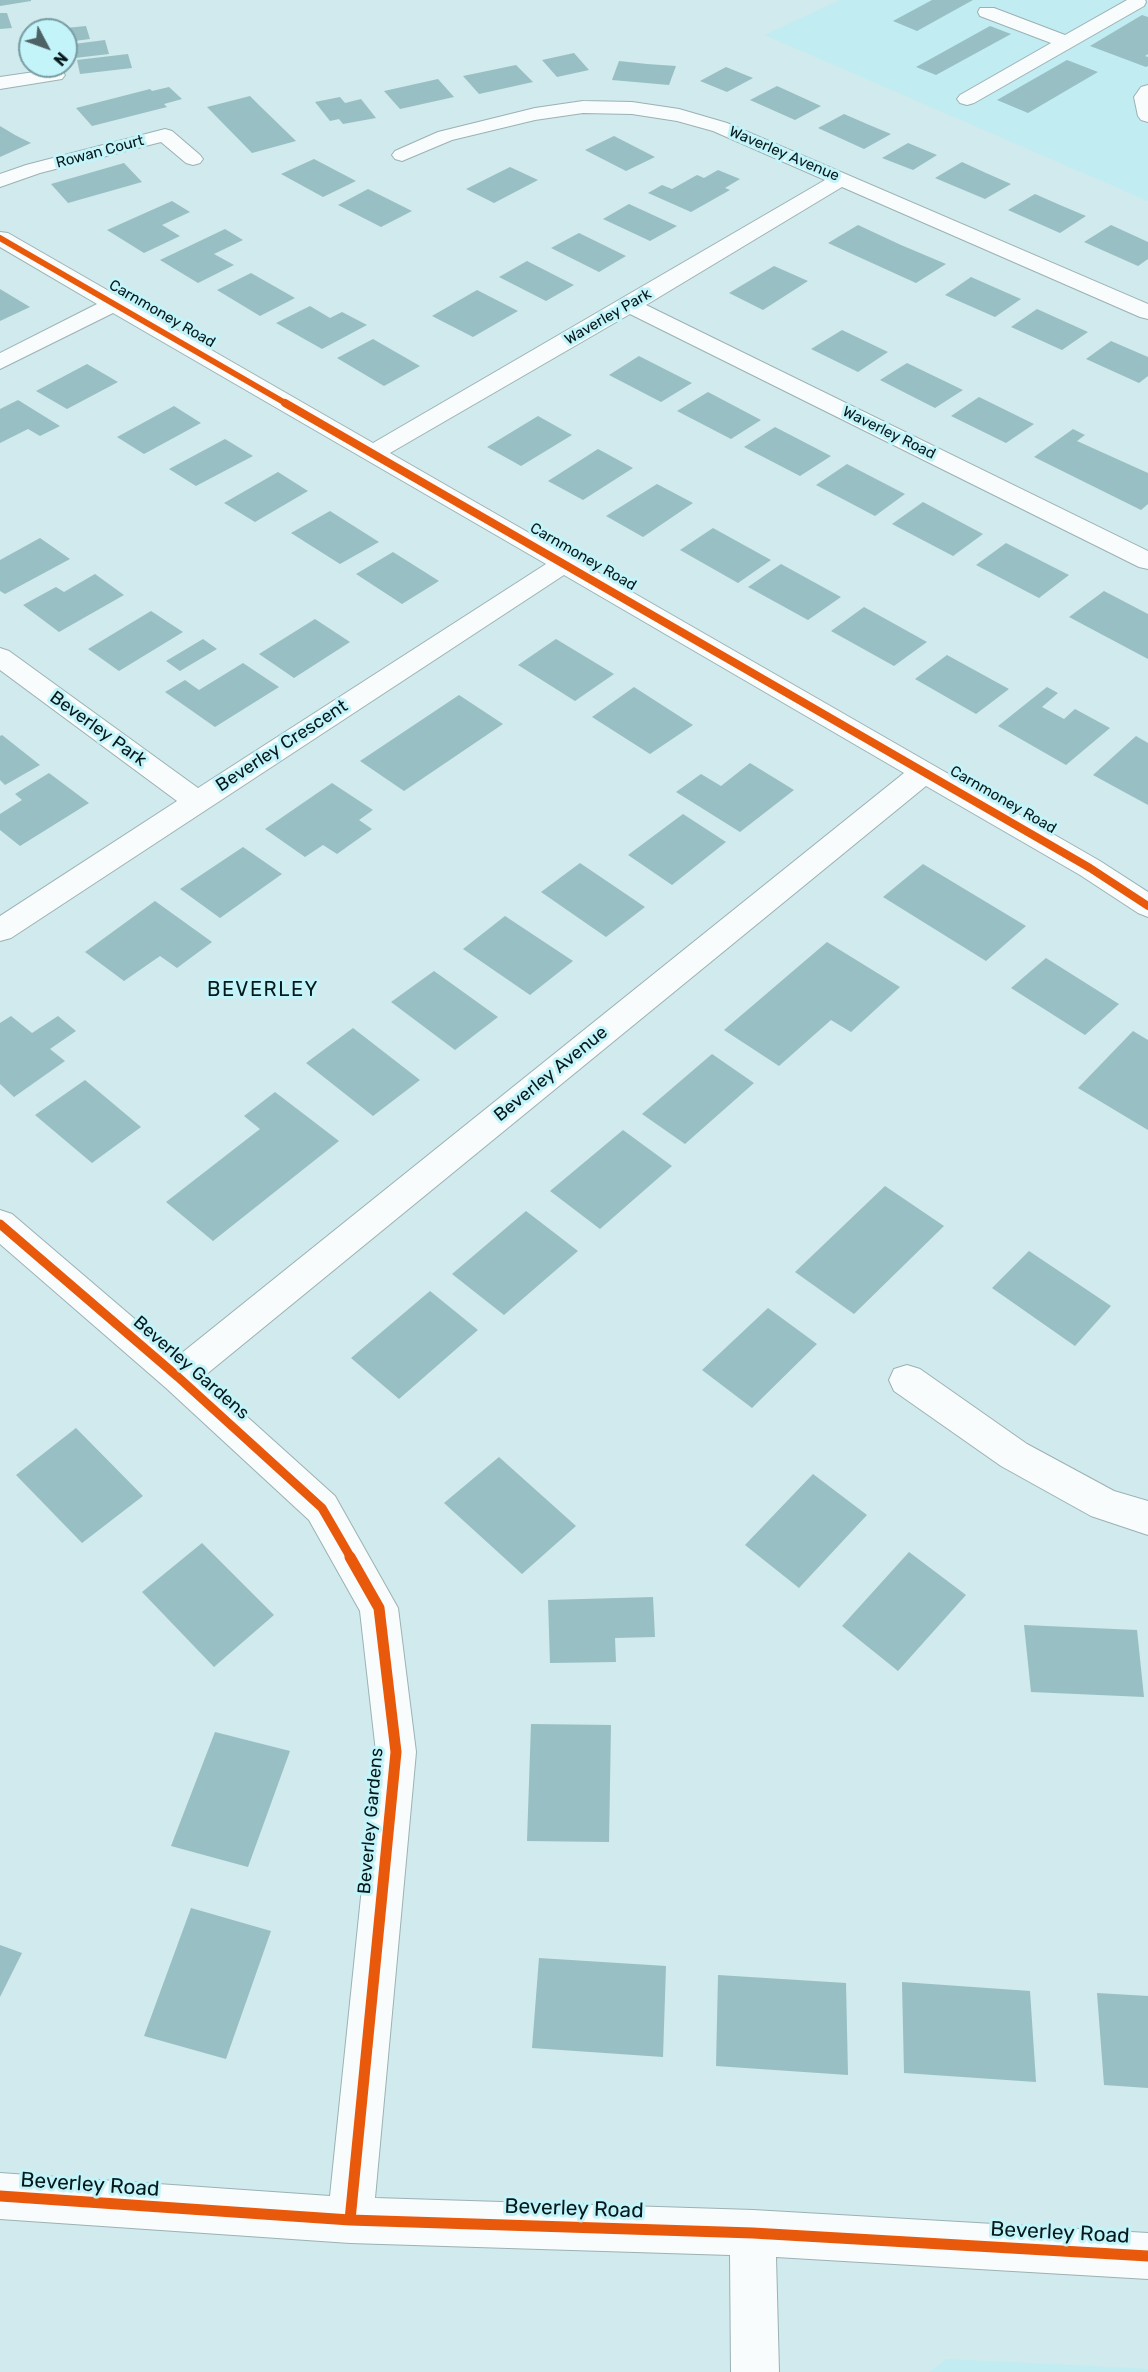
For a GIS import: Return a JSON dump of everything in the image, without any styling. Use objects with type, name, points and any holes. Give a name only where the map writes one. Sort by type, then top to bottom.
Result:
[{"type":"street","points":[[967,99],[1065,42],[1139,3]]},
{"type":"street","points":[[987,12],[1065,42]]},
{"type":"street","points":[[0,83],[35,78]]},
{"type":"street","points":[[1148,91],[1144,97],[1148,116]]},
{"type":"street","name":"Waverley Avenue","points":[[402,155],[445,136],[535,114],[583,107],[632,108],[679,115],[720,127],[1148,312]]},
{"type":"street","name":"Rowan Court","points":[[0,181],[165,135],[193,159]]},
{"type":"street","name":"Waverley Park","points":[[373,453],[842,179]]},
{"type":"street","name":"Carnmoney Road","points":[[0,238],[1090,868],[1148,906]]},
{"type":"street","points":[[0,362],[114,304]]},
{"type":"street","name":"Waverley Road","points":[[629,305],[1148,561]]},
{"type":"street","name":"Beverley Crescent","points":[[0,930],[564,564]]},
{"type":"street","name":"Beverley Park","points":[[0,657],[196,801]]},
{"type":"street","name":"Beverley Avenue","points":[[178,1377],[924,772]]},
{"type":"street","name":"Beverley Gardens","points":[[0,1224],[178,1377],[322,1508],[379,1608],[396,1752],[350,2220]]},
{"type":"street","points":[[907,1380],[1014,1455],[1104,1504],[1148,1518]]},
{"type":"street","name":"Beverley Road","points":[[0,2196],[350,2220],[753,2233],[1148,2256]]},
{"type":"street","points":[[753,2233],[755,2372]]},
{"type":"shaded area","points":[[840,0],[1148,0],[1148,201],[765,35]]},
{"type":"shaded area","points":[[947,2359],[1148,2369],[1148,2372],[930,2372]]},
{"type":"building","points":[[0,0],[31,0],[31,1],[0,6]]},
{"type":"building","points":[[932,0],[973,0],[917,31],[893,21]]},
{"type":"building","points":[[0,13],[7,13],[12,28],[0,29]]},
{"type":"building","points":[[1142,15],[1148,17],[1148,54],[1145,56],[1148,57],[1148,66],[1090,46]]},
{"type":"building","points":[[86,26],[90,39],[78,40],[78,27]]},
{"type":"building","points":[[990,26],[1011,34],[936,75],[916,67]]},
{"type":"building","points":[[105,40],[109,54],[78,58],[78,43]]},
{"type":"building","points":[[574,53],[589,70],[557,77],[542,60]]},
{"type":"building","points":[[128,54],[132,68],[80,74],[78,60]]},
{"type":"building","points":[[1067,60],[1098,72],[1028,113],[997,100]]},
{"type":"building","points":[[619,61],[676,66],[669,85],[612,80]]},
{"type":"building","points":[[516,65],[533,82],[479,94],[463,76]]},
{"type":"building","points":[[726,67],[753,78],[727,92],[700,81]]},
{"type":"building","points":[[438,79],[454,97],[400,109],[384,91]]},
{"type":"building","points":[[777,86],[821,106],[795,120],[750,100]]},
{"type":"building","points":[[169,87],[182,99],[164,104],[167,107],[92,126],[76,108],[150,89],[152,91]]},
{"type":"building","points":[[250,96],[296,141],[252,153],[207,107]]},
{"type":"building","points":[[340,97],[345,103],[361,99],[376,118],[343,124],[339,119],[330,121],[315,102]]},
{"type":"building","points":[[844,114],[891,134],[864,149],[818,128]]},
{"type":"building","points":[[0,126],[15,135],[31,143],[0,157]]},
{"type":"building","points":[[614,136],[655,157],[626,171],[585,150]]},
{"type":"building","points":[[908,143],[937,155],[913,170],[882,158]]},
{"type":"building","points":[[314,159],[356,181],[323,197],[281,174]]},
{"type":"building","points":[[962,162],[1011,184],[985,199],[935,178]]},
{"type":"building","points":[[124,163],[142,182],[68,203],[51,184]]},
{"type":"building","points":[[510,167],[538,180],[494,203],[466,189]]},
{"type":"building","points":[[718,170],[740,179],[725,188],[730,190],[691,212],[648,193],[662,185],[672,189],[697,175],[704,178]]},
{"type":"building","points":[[368,189],[412,211],[381,227],[338,205]]},
{"type":"building","points":[[1035,194],[1086,216],[1060,233],[1008,210]]},
{"type":"building","points":[[172,201],[190,212],[162,225],[180,236],[144,253],[107,230]]},
{"type":"building","points":[[629,204],[677,226],[650,241],[603,219]]},
{"type":"building","points":[[858,225],[946,264],[916,283],[828,243]]},
{"type":"building","points":[[1111,225],[1148,242],[1148,259],[1138,266],[1084,242]]},
{"type":"building","points":[[225,229],[243,240],[214,254],[234,265],[198,283],[160,260]]},
{"type":"building","points":[[579,233],[626,256],[599,272],[551,248]]},
{"type":"building","points":[[527,261],[574,285],[546,301],[499,277]]},
{"type":"building","points":[[774,266],[808,281],[763,310],[729,293]]},
{"type":"building","points":[[251,273],[295,298],[260,316],[217,290]]},
{"type":"building","points":[[971,277],[1021,299],[995,317],[945,295]]},
{"type":"building","points":[[0,289],[30,307],[0,321]]},
{"type":"building","points":[[477,290],[518,311],[473,337],[432,316]]},
{"type":"building","points":[[310,306],[330,318],[342,312],[367,325],[322,349],[276,323]]},
{"type":"building","points":[[1037,309],[1088,332],[1062,350],[1011,327]]},
{"type":"building","points":[[842,330],[888,352],[858,372],[811,349]]},
{"type":"building","points":[[373,339],[420,366],[384,386],[337,358]]},
{"type":"building","points":[[1111,341],[1148,357],[1148,376],[1139,383],[1086,359]]},
{"type":"building","points":[[639,356],[692,383],[661,402],[609,375]]},
{"type":"building","points":[[907,363],[963,390],[935,408],[880,380]]},
{"type":"building","points":[[87,364],[118,382],[67,409],[36,391]]},
{"type":"building","points":[[708,392],[761,420],[731,439],[677,411]]},
{"type":"building","points":[[979,397],[1034,424],[1006,443],[951,416]]},
{"type":"building","points":[[18,400],[60,426],[40,436],[28,429],[0,443],[0,409]]},
{"type":"building","points":[[174,406],[201,423],[144,454],[117,437]]},
{"type":"building","points":[[538,416],[572,435],[521,466],[487,447]]},
{"type":"building","points":[[775,427],[831,456],[800,476],[744,447]]},
{"type":"building","points":[[1073,429],[1085,435],[1077,441],[1148,473],[1148,504],[1141,510],[1034,457]]},
{"type":"building","points":[[225,439],[253,456],[196,486],[169,469]]},
{"type":"building","points":[[598,449],[633,468],[583,500],[548,481]]},
{"type":"building","points":[[847,464],[905,494],[875,516],[816,485]]},
{"type":"building","points":[[278,472],[308,491],[255,522],[224,503]]},
{"type":"building","points":[[657,484],[693,503],[643,537],[606,516]]},
{"type":"building","points":[[923,502],[983,534],[953,556],[892,524]]},
{"type":"building","points":[[330,511],[379,542],[340,564],[291,533]]},
{"type":"building","points":[[713,528],[771,560],[738,583],[680,550]]},
{"type":"building","points":[[40,538],[70,559],[5,594],[0,591],[0,560]]},
{"type":"building","points":[[1006,543],[1069,575],[1039,598],[976,565]]},
{"type":"building","points":[[393,552],[439,581],[402,604],[356,574]]},
{"type":"building","points":[[781,564],[841,597],[808,620],[748,587]]},
{"type":"building","points":[[95,574],[124,595],[59,632],[23,605],[56,587],[64,592]]},
{"type":"building","points":[[1104,591],[1148,614],[1148,659],[1069,617]]},
{"type":"building","points":[[864,607],[927,642],[894,666],[831,631]]},
{"type":"building","points":[[151,611],[183,632],[119,671],[88,649]]},
{"type":"building","points":[[315,619],[350,642],[294,678],[259,654]]},
{"type":"building","points":[[203,639],[217,649],[180,671],[166,661]]},
{"type":"building","points":[[556,639],[614,674],[575,701],[518,665]]},
{"type":"building","points":[[947,655],[1009,689],[976,714],[915,679]]},
{"type":"building","points":[[243,663],[279,687],[215,727],[165,692],[185,680],[199,690]]},
{"type":"building","points":[[634,687],[693,725],[650,754],[592,717]]},
{"type":"building","points":[[1047,687],[1058,693],[1042,707],[1064,719],[1075,709],[1110,728],[1066,765],[998,726]]},
{"type":"building","points":[[459,695],[503,724],[404,791],[360,761]]},
{"type":"building","points":[[2,735],[40,765],[5,785],[0,780],[0,736]]},
{"type":"building","points":[[1136,736],[1148,743],[1148,805],[1093,775]]},
{"type":"building","points":[[750,763],[794,790],[740,832],[676,792],[701,774],[721,786]]},
{"type":"building","points":[[49,773],[89,803],[20,846],[0,830],[0,814],[22,800],[15,794]]},
{"type":"building","points":[[332,783],[373,810],[359,820],[372,829],[337,854],[323,845],[305,857],[265,829]]},
{"type":"building","points":[[683,814],[726,842],[672,885],[628,855]]},
{"type":"building","points":[[243,847],[282,874],[220,918],[180,889]]},
{"type":"building","points":[[580,863],[645,907],[606,937],[541,892]]},
{"type":"building","points":[[923,864],[1026,926],[986,961],[883,897]]},
{"type":"building","points":[[155,901],[212,942],[177,968],[160,956],[124,981],[85,952]]},
{"type":"building","points":[[505,916],[573,961],[530,995],[463,949]]},
{"type":"building","points":[[827,942],[900,987],[851,1032],[831,1020],[779,1066],[724,1030]]},
{"type":"building","points":[[1046,958],[1119,1004],[1085,1035],[1011,988]]},
{"type":"building","points":[[434,971],[498,1017],[455,1050],[391,1002]]},
{"type":"building","points":[[11,1016],[32,1033],[58,1016],[76,1031],[50,1049],[65,1061],[14,1097],[0,1084],[0,1023]]},
{"type":"building","points":[[353,1028],[420,1080],[373,1116],[306,1063]]},
{"type":"building","points":[[1133,1031],[1148,1040],[1148,1130],[1078,1088]]},
{"type":"building","points":[[712,1054],[754,1083],[685,1144],[642,1114]]},
{"type":"building","points":[[85,1080],[141,1127],[92,1163],[35,1115]]},
{"type":"building","points":[[275,1092],[339,1141],[213,1241],[166,1202],[260,1129],[244,1116]]},
{"type":"building","points":[[623,1130],[672,1166],[600,1229],[550,1191]]},
{"type":"building","points":[[885,1186],[944,1226],[854,1314],[795,1272]]},
{"type":"building","points":[[526,1211],[578,1251],[504,1315],[452,1274]]},
{"type":"building","points":[[1029,1251],[1111,1306],[1075,1346],[992,1288]]},
{"type":"building","points":[[430,1291],[478,1330],[399,1399],[351,1358]]},
{"type":"building","points":[[768,1308],[817,1344],[752,1408],[702,1370]]},
{"type":"building","points":[[76,1428],[143,1496],[82,1543],[16,1475]]},
{"type":"building","points":[[499,1457],[576,1526],[522,1574],[444,1503]]},
{"type":"building","points":[[813,1474],[867,1515],[799,1588],[745,1545]]},
{"type":"building","points":[[202,1543],[274,1615],[214,1667],[142,1592]]},
{"type":"building","points":[[909,1552],[966,1595],[898,1671],[842,1626]]},
{"type":"building","points":[[653,1597],[655,1637],[615,1638],[616,1662],[550,1663],[548,1600]]},
{"type":"building","points":[[1024,1625],[1137,1630],[1144,1697],[1031,1692]]},
{"type":"building","points":[[531,1724],[611,1725],[609,1842],[527,1841]]},
{"type":"building","points":[[215,1732],[290,1751],[248,1867],[171,1846]]},
{"type":"building","points":[[191,1908],[271,1931],[226,2059],[144,2036]]},
{"type":"building","points":[[0,1945],[22,1953],[0,1997]]},
{"type":"building","points":[[539,1958],[666,1966],[663,2057],[532,2048]]},
{"type":"building","points":[[718,1975],[846,1983],[848,2075],[716,2066]]},
{"type":"building","points":[[902,1982],[1030,1991],[1036,2082],[904,2073]]},
{"type":"building","points":[[1097,1993],[1148,1996],[1148,2088],[1104,2085]]},
{"type":"cycle path","points":[[0,238],[1090,868],[1148,906]]},
{"type":"cycle path","points":[[0,1224],[178,1377],[322,1508],[379,1608],[396,1752],[350,2220]]},
{"type":"cycle path","points":[[0,2196],[350,2220],[753,2233],[1148,2256]]},
{"type":"district","name":"BEVERLEY","points":[[263,990]]}]
